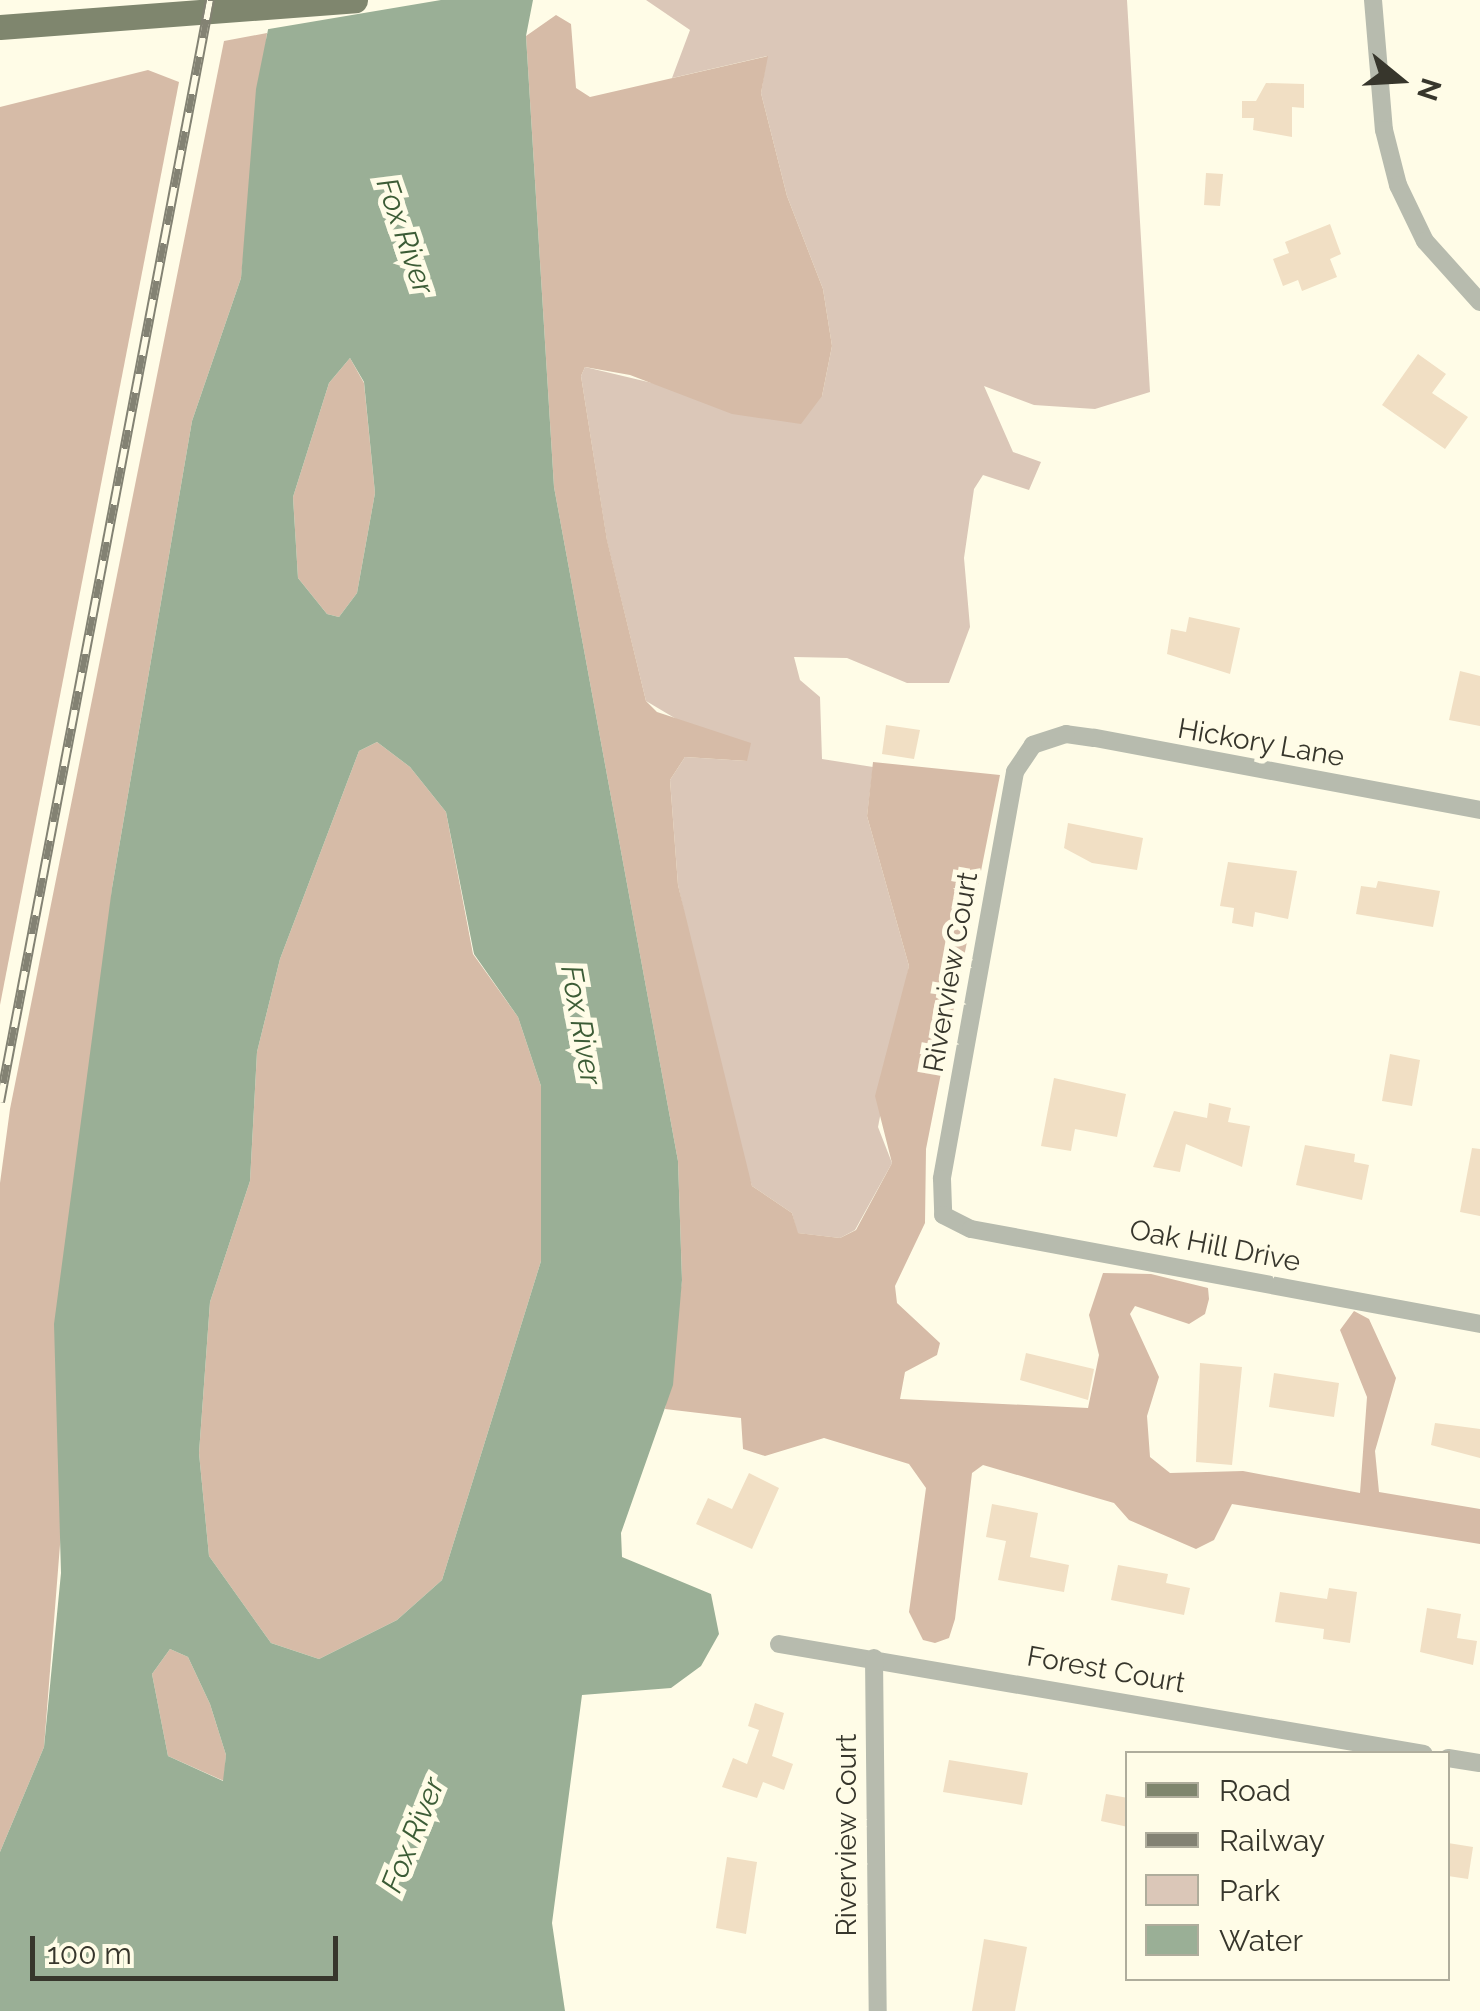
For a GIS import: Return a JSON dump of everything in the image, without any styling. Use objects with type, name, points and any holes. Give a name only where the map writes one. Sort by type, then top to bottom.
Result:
[{"type":"main road","points":[[4,20],[99,23],[355,0]]},
{"type":"street","points":[[1373,0],[1384,130],[1398,185],[1425,242],[1480,302]]},
{"type":"street","name":"Hickory Lane","points":[[1033,745],[1066,734],[1094,738],[1480,810]]},
{"type":"street","name":"Riverview Court","points":[[943,1215],[942,1178],[1015,772],[1033,745]]},
{"type":"street","name":"Oak Hill Drive","points":[[943,1215],[972,1229],[1480,1324]]},
{"type":"street","name":"Forest Court","points":[[779,1644],[1407,1751]]},
{"type":"street","name":"Riverview Court","points":[[874,1658],[878,2011]]},
{"type":"street","points":[[1450,1758],[1480,1763]]},
{"type":"green space","points":[[646,0],[1127,0],[1150,392],[1095,409],[1034,405],[984,386],[1013,452],[1041,462],[1029,490],[983,475],[974,489],[964,558],[970,627],[949,683],[907,683],[847,658],[794,657],[800,680],[820,697],[822,759],[873,767],[867,816],[909,966],[878,1127],[892,1163],[855,1230],[840,1238],[797,1233],[792,1213],[752,1186],[727,1107],[678,885],[670,780],[685,757],[747,761],[646,701],[607,541],[581,376],[585,367],[665,386],[822,396],[832,346],[823,289],[787,196],[761,93],[767,56],[672,78],[690,30]]},
{"type":"shaded area","points":[[556,15],[571,24],[576,88],[590,97],[768,56],[761,93],[787,196],[823,289],[832,346],[822,396],[801,424],[732,414],[630,375],[585,367],[581,376],[607,540],[646,701],[657,712],[751,743],[747,761],[685,757],[670,780],[678,885],[752,1186],[792,1213],[798,1233],[840,1238],[856,1230],[892,1163],[875,1096],[909,966],[867,816],[873,762],[1000,775],[926,1149],[925,1223],[895,1286],[897,1303],[940,1343],[937,1355],[905,1372],[900,1399],[1088,1408],[1099,1355],[1089,1315],[1103,1273],[1151,1274],[1208,1288],[1209,1299],[1205,1314],[1189,1324],[1135,1306],[1130,1314],[1159,1377],[1147,1416],[1150,1457],[1170,1473],[1243,1471],[1360,1493],[1367,1397],[1340,1330],[1354,1311],[1369,1319],[1396,1378],[1375,1451],[1379,1492],[1480,1509],[1480,1544],[1232,1504],[1214,1540],[1196,1549],[1129,1520],[1114,1503],[983,1465],[972,1473],[955,1619],[949,1638],[935,1643],[923,1640],[909,1612],[926,1488],[909,1464],[824,1438],[765,1456],[743,1449],[741,1418],[665,1409],[682,1280],[678,1161],[554,487],[526,36]]},
{"type":"shaded area","points":[[267,33],[241,278],[192,421],[112,888],[44,1747],[0,1852],[0,1183],[10,1109],[224,41]]},
{"type":"shaded area","points":[[148,70],[179,82],[0,1005],[0,107]]},
{"type":"shaded area","points":[[350,358],[364,383],[375,493],[357,593],[339,617],[327,614],[298,578],[293,497],[329,383]]},
{"type":"shaded area","points":[[377,742],[410,767],[446,812],[473,954],[518,1017],[541,1086],[541,1261],[442,1580],[397,1620],[319,1659],[271,1643],[209,1556],[199,1453],[210,1302],[250,1181],[257,1052],[280,959],[359,751]]},
{"type":"shaded area","points":[[170,1649],[188,1657],[210,1704],[226,1755],[224,1781],[168,1756],[152,1674]]},
{"type":"water","name":"Fox River","points":[[274,0],[533,0],[526,36],[554,487],[678,1161],[682,1280],[673,1385],[621,1533],[622,1557],[711,1594],[719,1634],[701,1666],[671,1688],[582,1695],[552,1923],[565,2011],[0,2011],[0,1852],[44,1747],[61,1573],[54,1324],[112,888],[192,421],[241,278],[256,89]],"holes":[[[350,358],[364,382],[375,493],[357,593],[339,617],[327,614],[298,578],[293,497],[329,383]],[[377,742],[410,767],[446,812],[474,954],[518,1017],[541,1086],[541,1261],[442,1580],[397,1620],[319,1659],[271,1643],[209,1556],[199,1453],[210,1302],[250,1181],[257,1052],[280,959],[359,751]],[[170,1649],[188,1657],[210,1704],[226,1755],[223,1781],[168,1756],[152,1674]]]},
{"type":"pier","points":[[269,0],[441,0],[263,30]]},
{"type":"building","points":[[1266,83],[1304,84],[1304,108],[1292,107],[1292,137],[1253,130],[1254,118],[1242,118],[1242,101],[1256,101]]},
{"type":"building","points":[[1206,173],[1223,174],[1220,206],[1204,205]]},
{"type":"building","points":[[1330,224],[1341,254],[1330,259],[1337,277],[1302,291],[1298,280],[1283,286],[1273,259],[1289,253],[1285,242]]},
{"type":"building","points":[[1418,354],[1446,374],[1432,393],[1468,417],[1445,449],[1382,405]]},
{"type":"building","points":[[1189,617],[1240,628],[1230,674],[1167,654],[1171,629],[1186,632]]},
{"type":"building","points":[[1460,671],[1480,676],[1480,726],[1449,720]]},
{"type":"building","points":[[886,725],[920,730],[914,759],[882,754]]},
{"type":"building","points":[[1068,823],[1143,838],[1137,870],[1092,863],[1064,848]]},
{"type":"building","points":[[1228,862],[1297,871],[1288,919],[1255,912],[1253,927],[1232,923],[1234,908],[1220,906]]},
{"type":"building","points":[[1378,881],[1440,891],[1433,927],[1356,914],[1361,886],[1376,888]]},
{"type":"building","points":[[1390,1054],[1420,1060],[1412,1106],[1382,1101]]},
{"type":"building","points":[[1054,1078],[1126,1094],[1117,1137],[1075,1129],[1071,1151],[1041,1146]]},
{"type":"building","points":[[1209,1103],[1231,1108],[1228,1122],[1250,1126],[1242,1167],[1186,1144],[1180,1172],[1153,1167],[1174,1111],[1207,1118]]},
{"type":"building","points":[[1305,1145],[1355,1154],[1354,1162],[1369,1165],[1362,1200],[1296,1185]]},
{"type":"building","points":[[1472,1148],[1480,1149],[1480,1216],[1460,1212]]},
{"type":"building","points":[[1026,1353],[1094,1369],[1088,1400],[1020,1380]]},
{"type":"building","points":[[1200,1363],[1242,1367],[1232,1465],[1196,1462]]},
{"type":"building","points":[[1274,1373],[1339,1383],[1334,1417],[1269,1407]]},
{"type":"building","points":[[1435,1423],[1480,1429],[1480,1458],[1431,1445]]},
{"type":"building","points":[[749,1473],[779,1488],[752,1549],[696,1524],[708,1498],[732,1509]]},
{"type":"building","points":[[992,1504],[1038,1513],[1030,1557],[1069,1565],[1064,1592],[998,1580],[1006,1541],[986,1537]]},
{"type":"building","points":[[1118,1565],[1168,1574],[1166,1583],[1190,1588],[1184,1615],[1111,1600]]},
{"type":"building","points":[[1329,1588],[1357,1592],[1350,1643],[1323,1639],[1324,1629],[1275,1622],[1280,1592],[1327,1599]]},
{"type":"building","points":[[1427,1608],[1461,1614],[1457,1638],[1477,1641],[1473,1665],[1420,1652]]},
{"type":"building","points":[[755,1703],[784,1713],[772,1756],[793,1764],[784,1790],[763,1782],[757,1798],[722,1787],[733,1758],[747,1764],[759,1730],[748,1726]]},
{"type":"building","points":[[949,1760],[1028,1773],[1022,1805],[943,1792]]},
{"type":"building","points":[[1106,1794],[1125,1797],[1125,1826],[1101,1821]]},
{"type":"building","points":[[1450,1843],[1473,1847],[1468,1879],[1450,1876]]},
{"type":"building","points":[[727,1857],[757,1862],[746,1934],[716,1928]]},
{"type":"building","points":[[984,1939],[1027,1947],[1015,2011],[972,2011]]},
{"type":"railway","points":[[0,1102],[210,0]]}]
